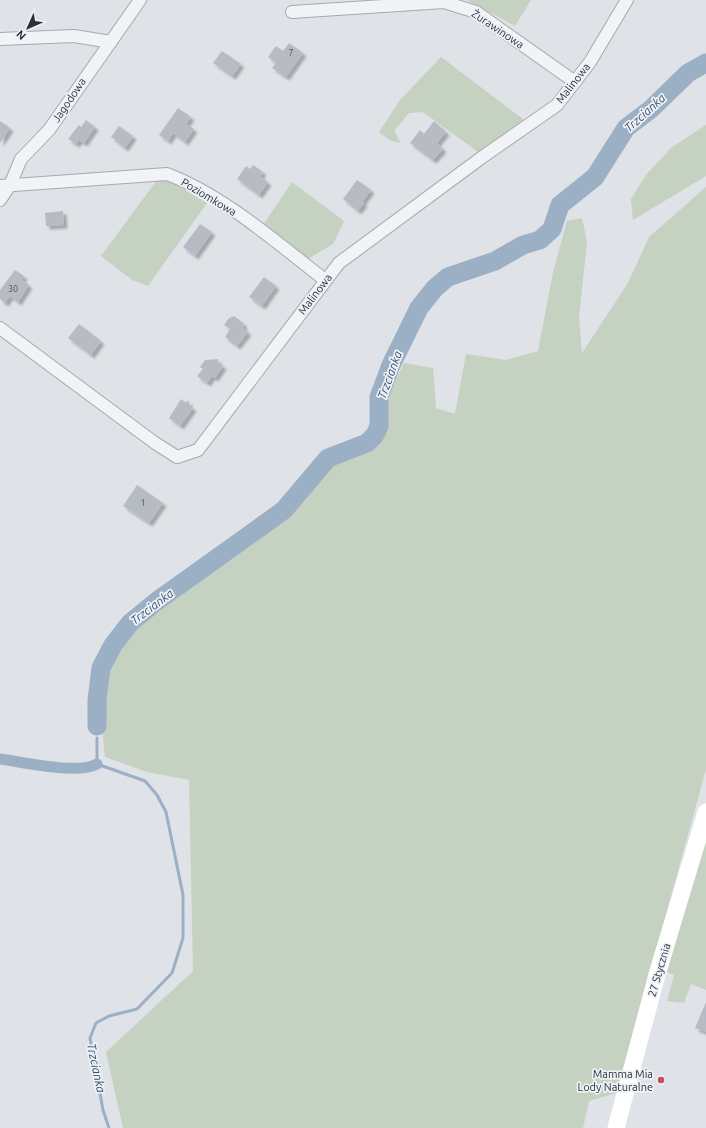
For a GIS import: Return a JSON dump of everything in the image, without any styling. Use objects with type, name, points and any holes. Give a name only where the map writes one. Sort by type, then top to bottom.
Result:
[{"type":"main road","name":"27 Stycznia","points":[[616,1128],[658,971],[706,812]]},
{"type":"street","name":"Jagodowa","points":[[0,200],[5,185],[21,159],[49,130],[140,0]]},
{"type":"street","name":"Malinowa","points":[[0,328],[154,443],[177,457],[198,450],[339,263],[481,158],[557,105],[590,62],[627,0]]},
{"type":"street","name":"Żurawinowa","points":[[292,12],[444,2],[476,12],[575,82]]},
{"type":"street","points":[[0,39],[74,36],[111,42]]},
{"type":"street","name":"Poziomkowa","points":[[5,185],[167,174],[188,182],[250,222],[325,280]]},
{"type":"green space","points":[[467,0],[531,0],[515,26]]},
{"type":"green space","points":[[441,57],[524,120],[478,152],[423,112],[409,113],[394,131],[401,143],[391,141],[379,132],[400,100]]},
{"type":"green space","points":[[706,125],[706,176],[633,220],[631,199],[646,175],[671,148]]},
{"type":"green space","points":[[166,179],[207,203],[148,286],[132,280],[101,256],[157,180]]},
{"type":"green space","points":[[292,182],[344,221],[333,244],[308,259],[263,225]]},
{"type":"green space","points":[[706,187],[706,769],[617,1093],[589,1101],[583,1128],[123,1128],[106,1052],[193,971],[189,780],[147,772],[105,757],[102,726],[106,679],[128,636],[185,589],[294,511],[332,461],[369,450],[383,441],[390,392],[404,363],[433,368],[436,408],[455,414],[466,354],[506,360],[538,351],[553,272],[567,221],[582,218],[587,242],[579,317],[582,353],[628,283],[649,237]]},
{"type":"green space","points":[[706,839],[706,990],[691,984],[684,1003],[667,1001],[674,975],[667,972]]},
{"type":"building","points":[[289,43],[303,53],[286,77],[272,68],[276,63],[268,57],[276,46],[283,51]]},
{"type":"building","points":[[222,51],[241,64],[232,76],[213,63]]},
{"type":"building","points":[[178,108],[191,117],[186,124],[194,129],[185,142],[173,133],[168,141],[159,135]]},
{"type":"building","points":[[86,120],[95,127],[84,143],[79,140],[76,144],[68,139],[79,125],[81,127]]},
{"type":"building","points":[[0,121],[10,128],[0,143]]},
{"type":"building","points":[[434,121],[446,132],[437,143],[443,149],[433,160],[410,143],[420,130],[424,134]]},
{"type":"building","points":[[119,126],[133,136],[125,148],[111,137]]},
{"type":"building","points":[[253,165],[263,172],[260,176],[268,182],[259,195],[237,179],[246,166],[250,169]]},
{"type":"building","points":[[357,180],[371,190],[362,202],[364,203],[358,211],[343,199]]},
{"type":"building","points":[[63,211],[64,225],[46,226],[45,213]]},
{"type":"building","points":[[200,224],[212,232],[195,256],[183,247]]},
{"type":"building","points":[[15,270],[24,276],[22,280],[29,285],[18,302],[10,296],[5,303],[0,299],[0,290]]},
{"type":"building","points":[[264,277],[276,286],[262,306],[249,297]]},
{"type":"building","points":[[234,316],[243,323],[244,329],[248,332],[237,346],[225,337],[230,329],[224,325],[229,318]]},
{"type":"building","points":[[79,324],[101,341],[91,355],[68,338]]},
{"type":"building","points":[[218,359],[218,362],[223,366],[215,378],[212,376],[207,383],[197,376],[203,369],[200,367],[205,360]]},
{"type":"building","points":[[181,399],[185,402],[189,401],[189,405],[193,408],[180,426],[169,418]]},
{"type":"building","points":[[137,485],[163,503],[149,523],[123,506]]},
{"type":"building","points":[[706,1002],[706,1032],[695,1028]]},
{"type":"waterway","name":"Trzcianka","points":[[97,726],[97,700],[101,668],[113,645],[130,623],[157,601],[284,510],[328,458],[367,443],[375,435],[379,426],[379,397],[391,365],[419,308],[435,288],[448,277],[495,261],[523,245],[540,240],[552,229],[560,205],[595,177],[626,128],[651,109],[688,73],[706,63]]},
{"type":"waterway","name":"Trzcianka","points":[[97,738],[97,764],[145,781],[157,795],[166,812],[183,895],[183,938],[172,973],[137,1009],[109,1016],[96,1023],[90,1038],[103,1110],[109,1128]]},
{"type":"waterway","points":[[0,759],[64,768],[88,767],[97,764]]},
{"type":"place","name":"Mamma Mia Lody Naturalne","points":[[661,1080]]}]
